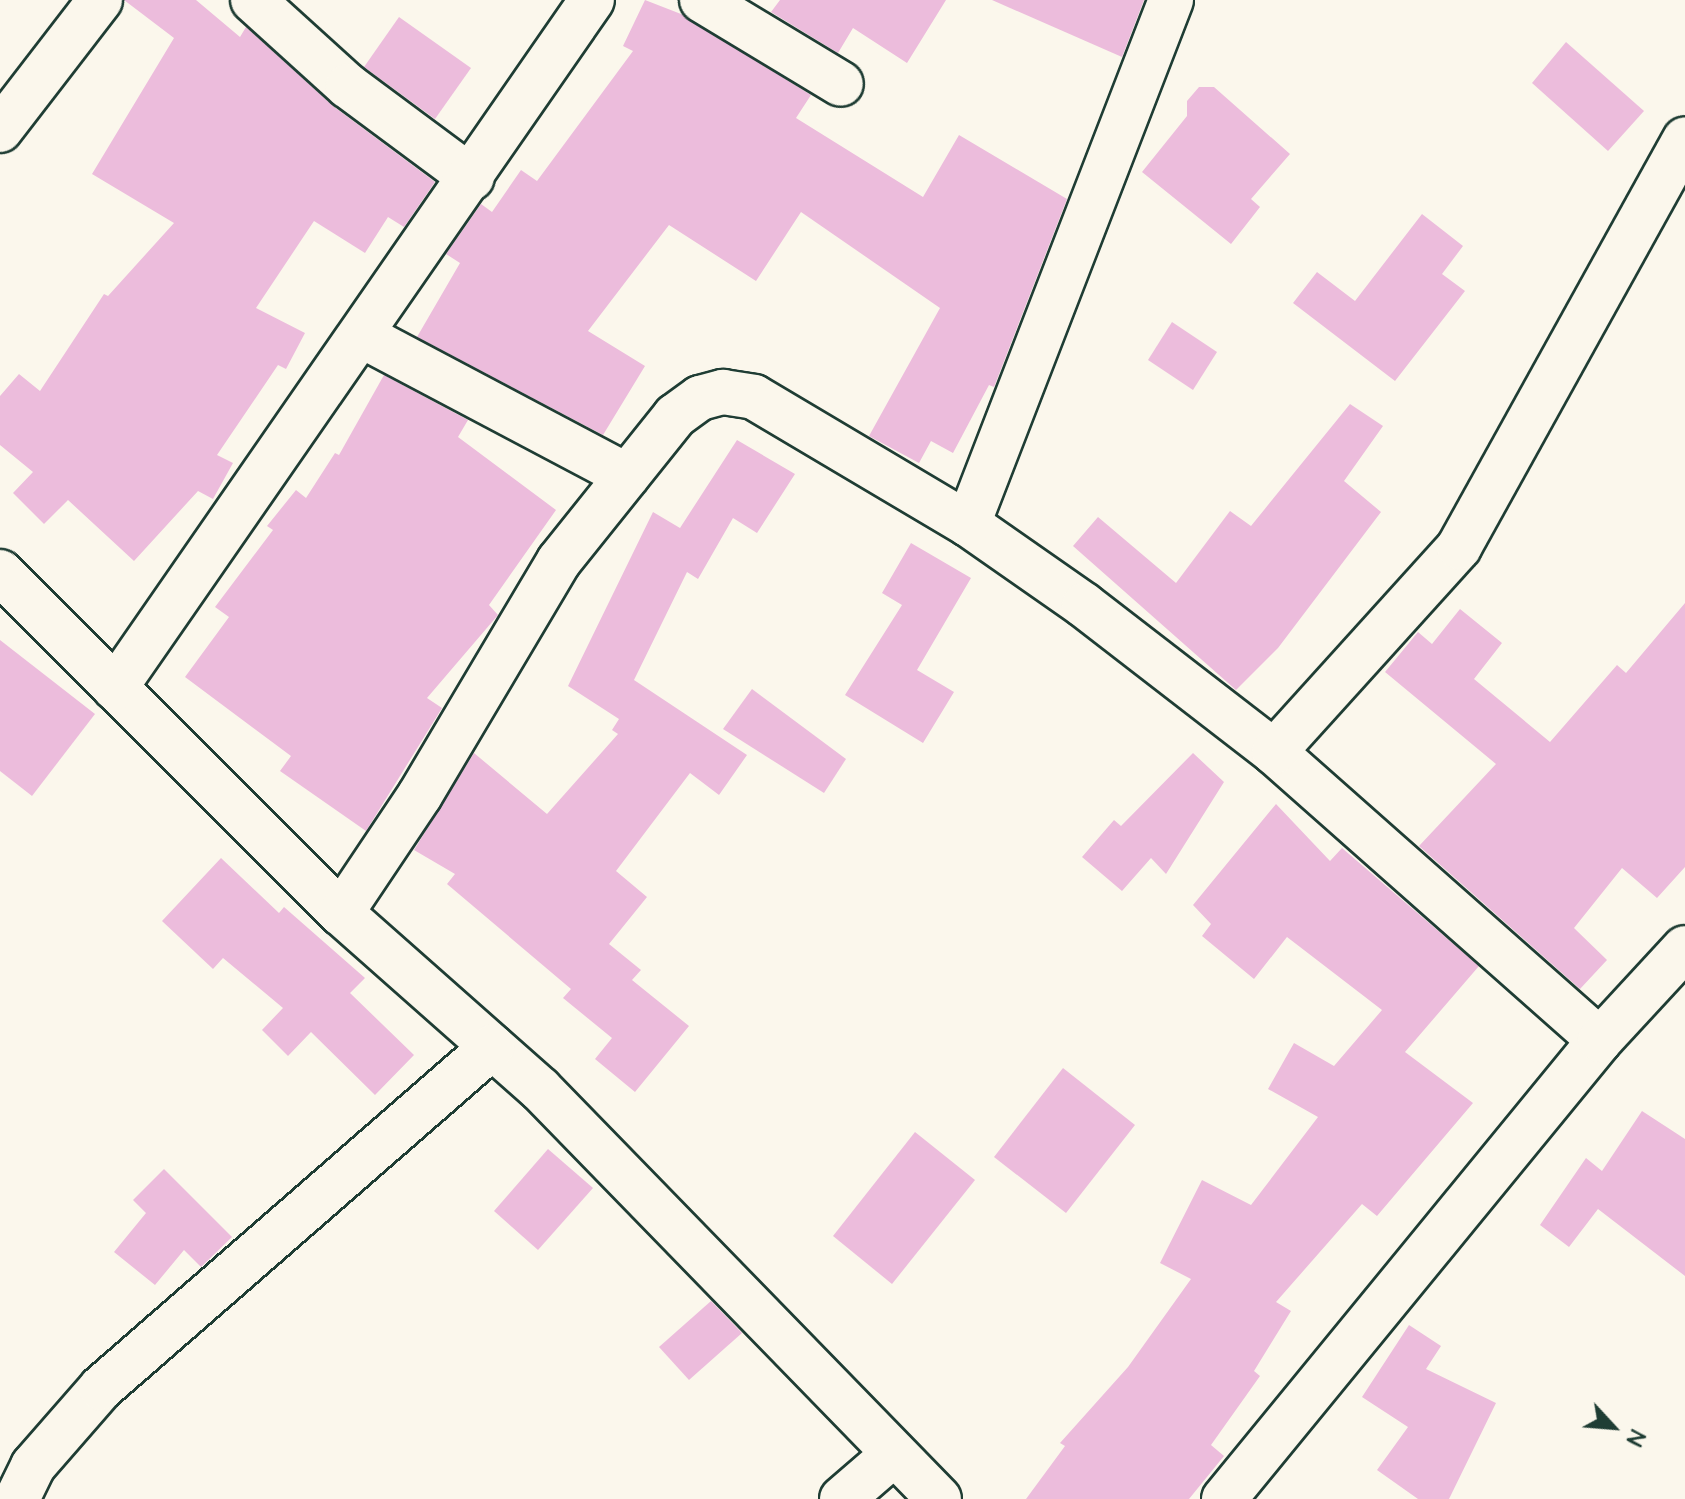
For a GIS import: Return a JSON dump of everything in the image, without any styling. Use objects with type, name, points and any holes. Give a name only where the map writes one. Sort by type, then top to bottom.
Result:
[{"type":"street","points":[[0,130],[100,0]]},
{"type":"street","points":[[253,0],[348,86],[472,178]]},
{"type":"street","points":[[115,688],[472,178],[592,0]]},
{"type":"street","points":[[702,0],[841,84]]},
{"type":"street","points":[[968,524],[1171,0]]},
{"type":"street","points":[[1274,752],[1459,547],[1685,140]]},
{"type":"street","points":[[361,335],[627,476]]},
{"type":"street","points":[[341,913],[420,795],[559,561],[675,416],[700,398],[739,394],[796,417],[968,524],[1084,605],[1274,752],[1600,1040]]},
{"type":"street","points":[[0,572],[341,913],[540,1089],[939,1499]]},
{"type":"street","points":[[1224,1499],[1600,1040],[1685,948]]},
{"type":"street","points":[[17,1499],[33,1466],[101,1388],[492,1047]]},
{"type":"street","points":[[842,1499],[893,1455]]},
{"type":"building","points":[[124,0],[196,0],[240,37],[246,27],[333,106],[435,182],[404,227],[388,217],[365,253],[314,221],[256,308],[305,333],[286,369],[278,365],[217,455],[233,463],[213,499],[198,491],[134,561],[68,500],[44,524],[13,493],[33,472],[0,445],[0,396],[19,374],[40,391],[104,294],[108,296],[174,223],[92,174],[174,38]]},
{"type":"building","points":[[645,0],[681,14],[811,95],[796,118],[923,197],[959,135],[1067,199],[994,387],[989,385],[953,453],[931,441],[919,463],[869,436],[940,308],[801,212],[756,281],[669,225],[588,331],[645,366],[603,435],[417,337],[460,263],[446,254],[481,204],[492,212],[521,170],[537,181],[633,51],[623,46]]},
{"type":"building","points":[[780,0],[946,0],[907,63],[853,28],[838,53],[771,12]]},
{"type":"building","points":[[992,0],[1144,0],[1122,57]]},
{"type":"building","points":[[399,17],[471,68],[435,119],[364,67]]},
{"type":"building","points":[[1566,42],[1644,111],[1608,151],[1532,83]]},
{"type":"building","points":[[1199,87],[1214,87],[1290,154],[1251,199],[1260,207],[1231,244],[1142,172],[1187,116],[1187,101]]},
{"type":"building","points":[[1422,214],[1463,246],[1442,274],[1465,291],[1395,381],[1293,303],[1317,272],[1355,301]]},
{"type":"building","points":[[1172,322],[1217,352],[1193,390],[1148,360]]},
{"type":"building","points":[[384,375],[468,420],[458,437],[556,510],[489,605],[498,615],[427,698],[442,708],[366,831],[280,771],[291,756],[185,677],[229,617],[215,607],[273,530],[267,526],[296,490],[306,498],[335,453],[339,455]]},
{"type":"building","points":[[1350,404],[1383,426],[1344,481],[1381,512],[1278,648],[1236,690],[1073,546],[1098,517],[1176,583],[1230,511],[1251,526]]},
{"type":"building","points":[[737,440],[795,474],[757,533],[733,518],[698,579],[687,572],[634,680],[747,755],[719,795],[690,773],[616,871],[647,897],[609,944],[641,970],[632,980],[689,1026],[635,1092],[595,1059],[612,1038],[563,998],[571,989],[447,884],[455,874],[414,850],[474,753],[547,814],[618,734],[612,730],[619,719],[568,686],[653,512],[680,528]]},
{"type":"building","points":[[911,543],[971,578],[917,670],[954,692],[923,743],[845,695],[902,605],[882,593]]},
{"type":"building","points":[[1685,603],[1685,867],[1657,898],[1622,868],[1574,928],[1607,960],[1580,989],[1419,846],[1496,764],[1385,672],[1418,632],[1432,644],[1460,609],[1502,643],[1474,679],[1550,742],[1617,665],[1626,673]]},
{"type":"building","points":[[0,640],[95,714],[32,796],[0,771]]},
{"type":"building","points":[[752,689],[846,759],[824,793],[723,729]]},
{"type":"building","points":[[1193,753],[1224,782],[1166,874],[1151,858],[1122,891],[1082,857],[1114,820],[1121,826]]},
{"type":"building","points":[[1276,804],[1330,861],[1342,848],[1479,966],[1405,1052],[1473,1103],[1377,1216],[1362,1204],[1276,1302],[1291,1311],[1254,1371],[1260,1376],[1211,1445],[1224,1456],[1189,1499],[1026,1499],[1065,1446],[1060,1443],[1128,1367],[1191,1279],[1160,1263],[1202,1180],[1251,1205],[1318,1117],[1268,1089],[1294,1043],[1334,1066],[1382,1010],[1287,937],[1254,979],[1202,936],[1211,924],[1193,905]]},
{"type":"building","points":[[221,858],[279,913],[284,907],[365,978],[350,993],[414,1055],[375,1095],[311,1032],[288,1056],[262,1030],[283,1008],[223,958],[213,969],[162,921]]},
{"type":"building","points":[[1063,1068],[1135,1125],[1066,1213],[994,1157]]},
{"type":"building","points":[[1642,1111],[1685,1139],[1685,1276],[1598,1209],[1569,1247],[1540,1225],[1586,1158],[1602,1171]]},
{"type":"building","points":[[915,1132],[975,1180],[892,1284],[833,1236]]},
{"type":"building","points":[[548,1149],[593,1188],[538,1250],[494,1211]]},
{"type":"building","points":[[164,1169],[232,1237],[201,1267],[184,1250],[155,1285],[114,1252],[146,1213],[133,1200]]},
{"type":"building","points":[[711,1301],[742,1333],[689,1380],[659,1347]]},
{"type":"building","points":[[1409,1325],[1441,1346],[1426,1369],[1496,1403],[1449,1499],[1418,1499],[1377,1470],[1408,1427],[1362,1397]]}]
